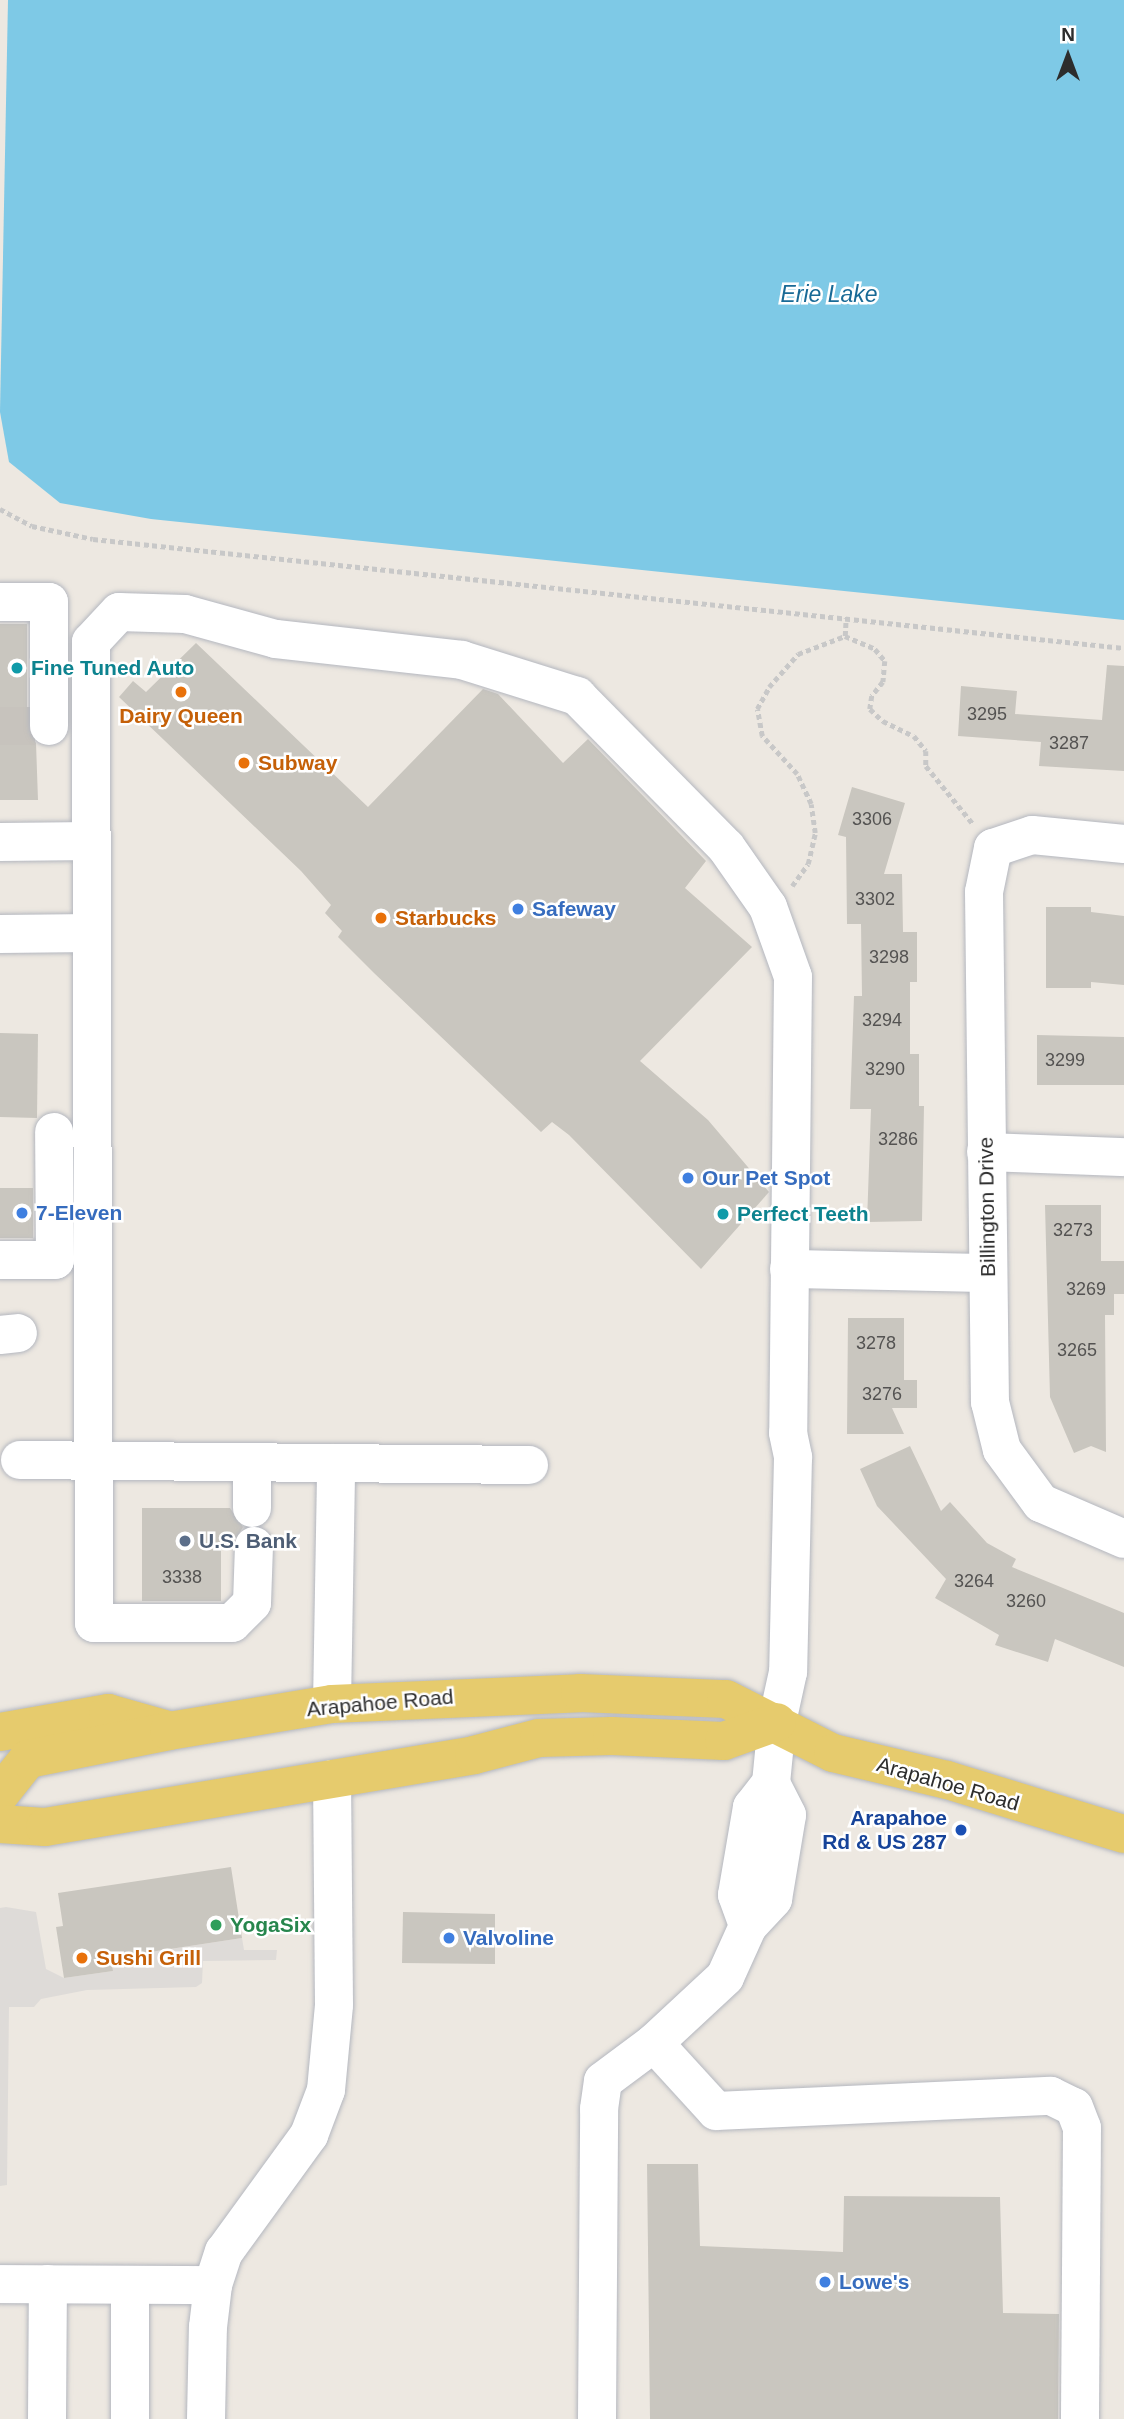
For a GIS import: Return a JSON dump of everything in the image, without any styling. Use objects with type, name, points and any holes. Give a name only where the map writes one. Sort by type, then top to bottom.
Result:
[{"type":"main road","name":"Arapahoe Road","points":[[0,1794],[28,1759],[169,1731],[332,1704],[607,1694],[726,1699],[777,1722],[833,1754],[947,1780],[1124,1834]]},
{"type":"main road","points":[[0,1732],[108,1713],[169,1731]]},
{"type":"main road","points":[[0,1824],[45,1827],[474,1755],[539,1738],[612,1736],[724,1741],[777,1722]]},
{"type":"street","points":[[0,602],[49,602],[42,726],[92,726]]},
{"type":"street","points":[[254,1546],[252,1603],[232,1623],[93,1623],[91,642],[119,612],[185,614],[276,639],[463,660],[577,695],[726,847],[768,908],[793,977],[788,1433],[793,1457],[788,1672],[777,1722],[771,1783],[752,1807],[737,1895],[748,1926],[725,1978],[654,2043],[603,2081],[599,2138],[597,2419]]},
{"type":"street","name":"Billington Drive","points":[[1124,844],[1032,835],[992,848],[984,892],[990,1402],[1002,1450],[1041,1503],[1124,1539]]},
{"type":"street","points":[[0,842],[92,841]]},
{"type":"street","points":[[0,925],[42,933]]},
{"type":"street","points":[[0,934],[92,933]]},
{"type":"street","points":[[0,1260],[55,1260],[54,1132]]},
{"type":"street","points":[[986,1152],[1124,1157]]},
{"type":"street","points":[[789,1269],[988,1273]]},
{"type":"street","points":[[20,1460],[530,1465]]},
{"type":"street","points":[[252,1462],[252,1508]]},
{"type":"street","points":[[332,1704],[336,1464]]},
{"type":"street","points":[[206,2419],[213,2285],[224,2252],[318,2120],[326,2090],[334,2005],[332,1779]]},
{"type":"street","points":[[654,2043],[716,2111],[1051,2096],[1074,2107],[1082,2128],[1080,2419]]},
{"type":"street","points":[[0,2284],[213,2285]]},
{"type":"street","points":[[47,2419],[48,2284]]},
{"type":"street","points":[[130,2285],[130,2419]]},
{"type":"path","points":[[0,509],[32,526],[93,540],[1124,648]]},
{"type":"path","points":[[845,636],[846,618]]},
{"type":"path","points":[[785,896],[808,864],[816,833],[811,804],[797,774],[762,736],[757,709],[769,687],[798,654],[845,636],[875,649],[885,661],[883,682],[872,696],[870,709],[883,721],[914,736],[926,751],[926,766],[953,799]]},
{"type":"shaded area","points":[[0,1908],[36,1912],[46,1969],[64,1978],[113,1971],[111,1958],[242,1938],[244,1950],[277,1950],[276,1960],[203,1961],[202,1983],[196,1987],[87,1990],[41,1999],[34,2007],[9,2007],[7,2185],[0,2186]]},
{"type":"water","name":"Erie Lake","points":[[8,0],[1124,0],[1124,620],[151,519],[60,503],[9,462],[0,412]]},
{"type":"building","name":"Fine Tuned Auto","points":[[0,624],[27,624],[27,726],[36,743],[38,800],[0,800]]},
{"type":"building","name":"Safeway","points":[[196,643],[368,807],[483,689],[498,694],[563,763],[588,739],[706,861],[685,888],[752,947],[640,1061],[708,1120],[769,1192],[701,1269],[569,1135],[552,1122],[541,1132],[374,973],[338,937],[342,931],[325,913],[331,905],[301,871],[119,697],[133,681],[146,692]]},
{"type":"building","points":[[1107,665],[1124,666],[1124,771],[1039,766],[1041,742],[958,736],[961,686],[1017,691],[1015,714],[1102,720]]},
{"type":"building","points":[[852,787],[905,803],[884,874],[902,874],[903,932],[917,932],[917,982],[910,982],[910,1054],[919,1054],[919,1106],[924,1106],[922,1221],[867,1222],[871,1109],[850,1109],[854,996],[862,996],[861,924],[847,924],[846,837],[838,835]]},
{"type":"building","points":[[1046,907],[1091,907],[1091,912],[1124,916],[1124,985],[1091,982],[1091,988],[1046,988]]},
{"type":"building","points":[[0,1033],[38,1034],[37,1118],[0,1117]]},
{"type":"building","points":[[1037,1035],[1124,1037],[1124,1085],[1037,1085]]},
{"type":"building","name":"7-Eleven","points":[[0,1188],[33,1188],[33,1238],[0,1238]]},
{"type":"building","points":[[1045,1205],[1101,1205],[1101,1261],[1124,1261],[1124,1294],[1114,1294],[1114,1315],[1105,1315],[1106,1452],[1091,1446],[1074,1453],[1050,1397]]},
{"type":"building","points":[[848,1318],[904,1318],[904,1380],[917,1380],[917,1408],[892,1408],[904,1434],[847,1434]]},
{"type":"building","points":[[910,1446],[941,1511],[950,1502],[987,1543],[1016,1559],[1012,1567],[1124,1613],[1124,1667],[1055,1639],[1048,1662],[995,1645],[999,1635],[935,1598],[946,1579],[877,1506],[860,1469]]},
{"type":"building","points":[[142,1508],[230,1508],[243,1527],[232,1546],[221,1546],[221,1601],[142,1601]]},
{"type":"building","points":[[231,1867],[242,1938],[111,1958],[113,1971],[64,1978],[56,1927],[63,1926],[58,1893]]},
{"type":"building","name":"Valvoline","points":[[403,1912],[495,1914],[495,1964],[402,1963]]},
{"type":"building","name":"Lowe's","points":[[647,2164],[698,2164],[700,2246],[843,2252],[844,2196],[1000,2197],[1003,2313],[1059,2314],[1058,2419],[650,2419]]},
{"type":"tunnel","points":[[0,726],[35,726]]},
{"type":"place","name":"Fine Tuned Auto","points":[[17,668]]},
{"type":"place","name":"Dairy Queen","points":[[181,692]]},
{"type":"place","name":"Subway","points":[[244,763]]},
{"type":"place","name":"Safeway","points":[[518,909]]},
{"type":"place","name":"Starbucks","points":[[381,918]]},
{"type":"place","name":"Our Pet Spot","points":[[688,1178]]},
{"type":"place","name":"7-Eleven","points":[[22,1213]]},
{"type":"place","name":"Perfect Teeth","points":[[723,1214]]},
{"type":"place","name":"U.S. Bank","points":[[185,1541]]},
{"type":"place","name":"Arapahoe Rd & US 287","points":[[961,1830]]},
{"type":"place","name":"YogaSix","points":[[216,1925]]},
{"type":"place","name":"Valvoline","points":[[449,1938]]},
{"type":"place","name":"Sushi Grill","points":[[82,1958]]},
{"type":"place","name":"Lowe's","points":[[825,2282]]}]
